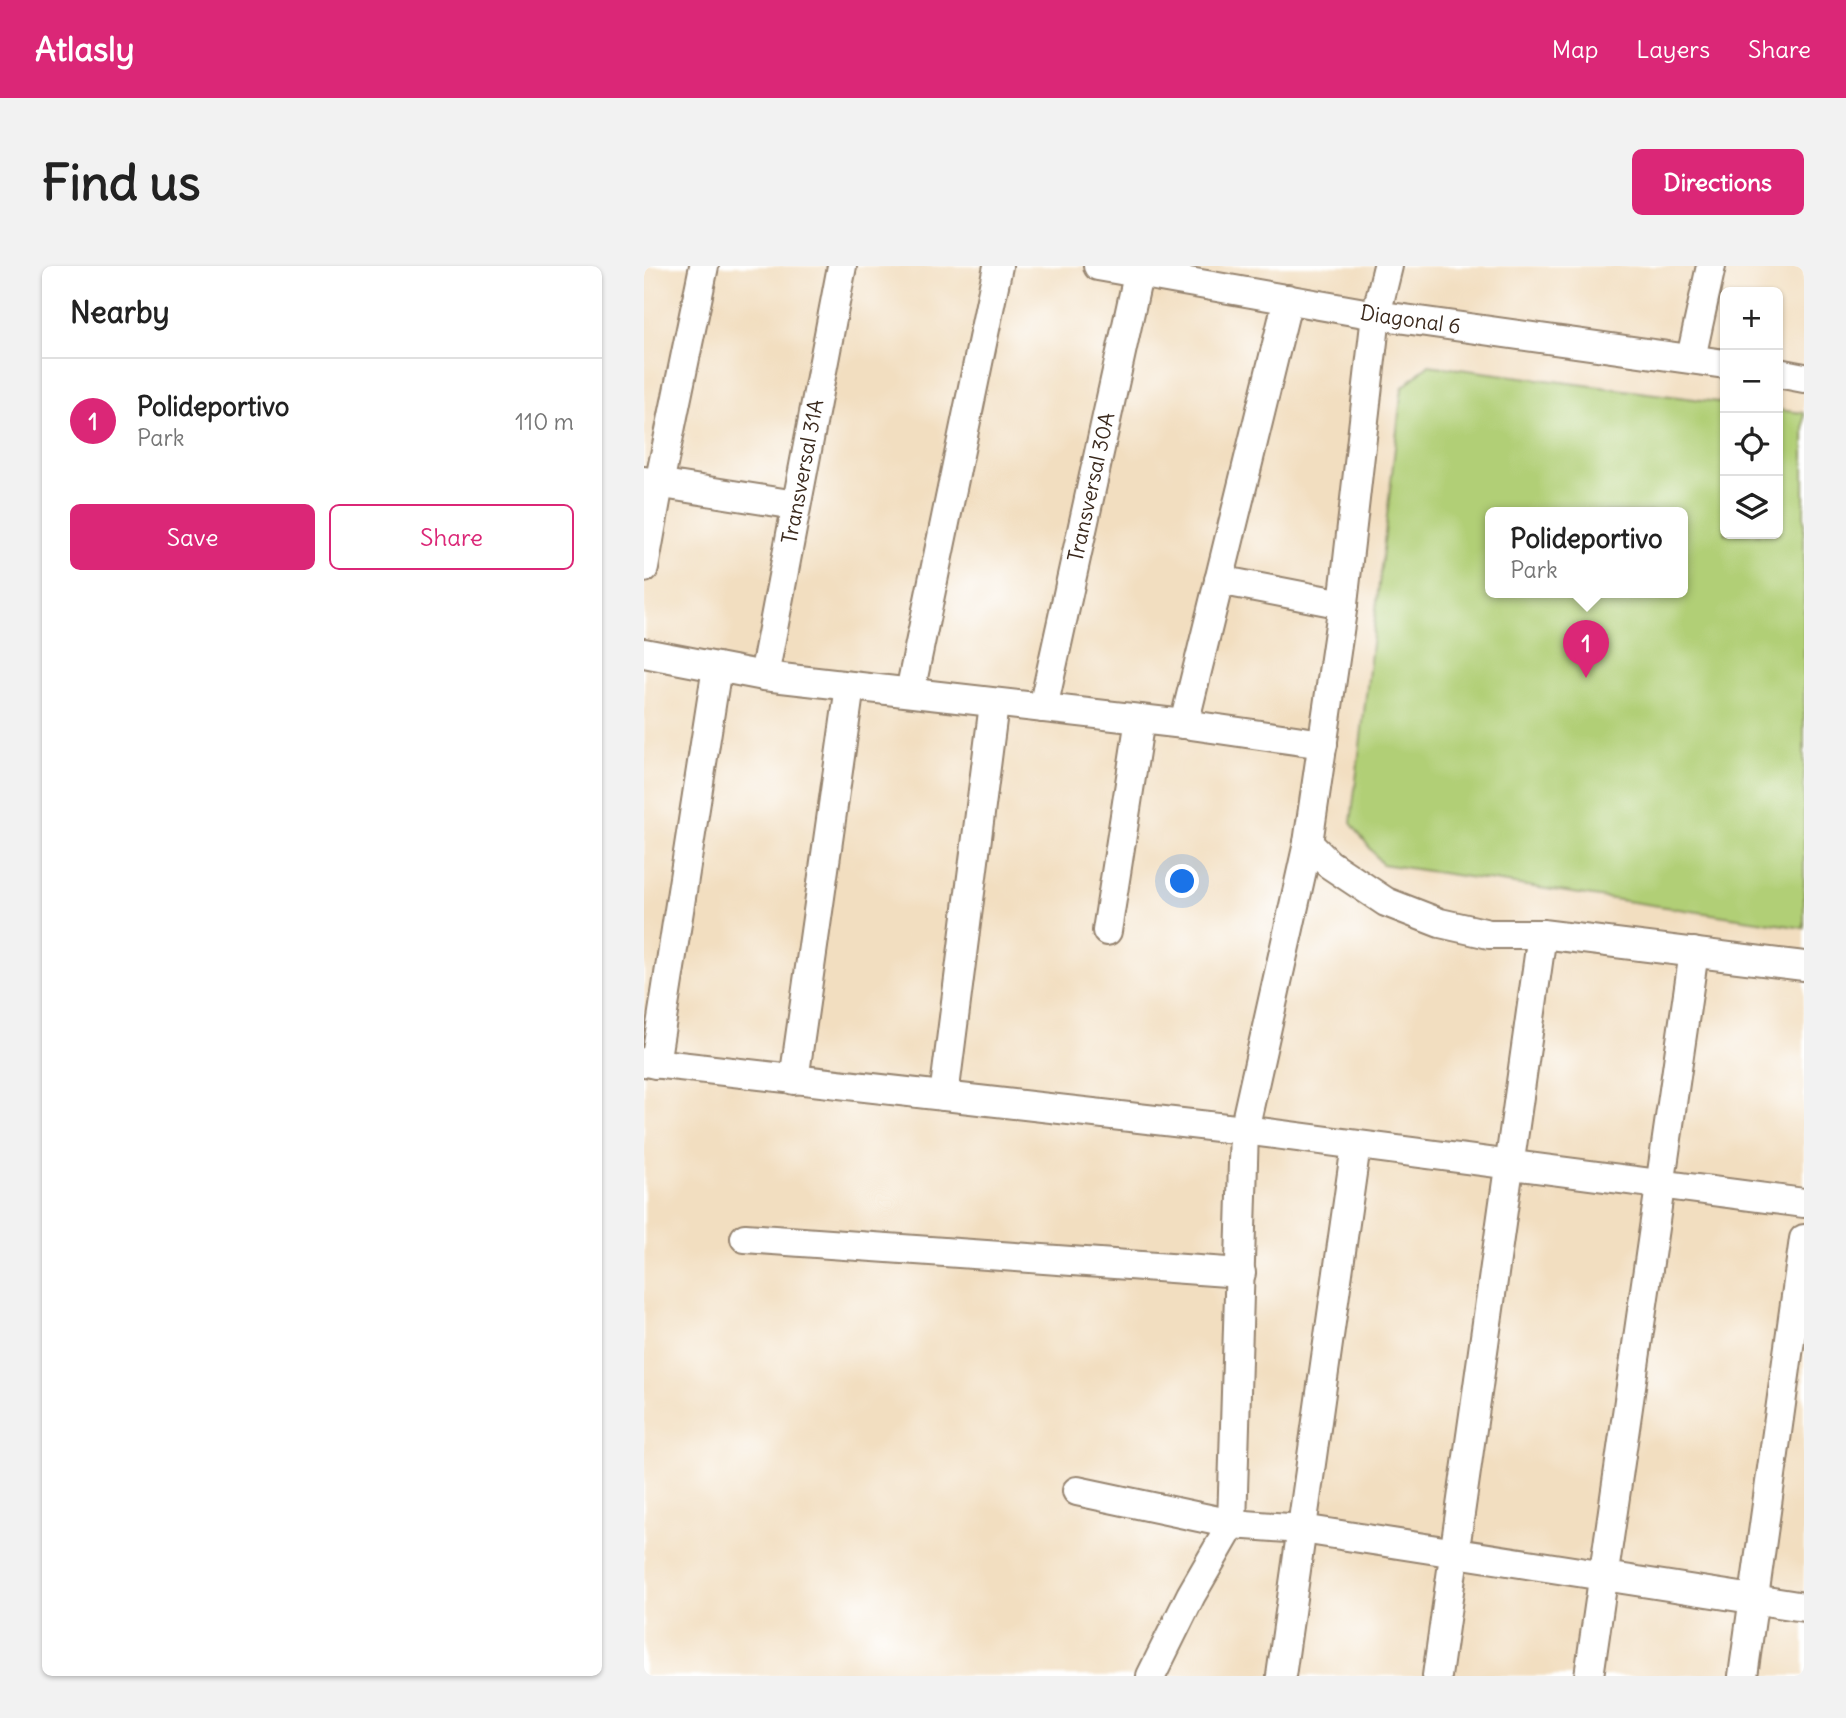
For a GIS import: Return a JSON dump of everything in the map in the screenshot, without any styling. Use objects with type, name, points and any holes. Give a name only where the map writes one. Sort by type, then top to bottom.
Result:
[{"type":"street","points":[[644,568],[651,483],[704,266]]},
{"type":"street","name":"Transversal 31A","points":[[764,676],[842,266]]},
{"type":"street","points":[[910,692],[998,266]]},
{"type":"street","name":"Diagonal 6","points":[[1098,266],[1139,269],[1376,315],[1720,363]]},
{"type":"street","points":[[1151,1676],[1191,1595],[1232,1524],[1244,1130],[1308,843],[1343,604],[1376,315],[1388,266]]},
{"type":"street","points":[[1691,358],[1711,266]]},
{"type":"street","name":"Transversal 30A","points":[[1043,708],[1139,269]]},
{"type":"street","points":[[1184,724],[1288,299]]},
{"type":"street","points":[[1783,374],[1804,378]]},
{"type":"street","points":[[651,483],[796,505]]},
{"type":"street","points":[[1219,580],[1343,604]]},
{"type":"street","points":[[644,653],[764,676],[1184,724],[1323,744]]},
{"type":"street","points":[[717,667],[650,1063],[1244,1130],[1804,1203]]},
{"type":"street","points":[[794,1080],[850,686]]},
{"type":"street","points":[[944,1096],[994,704]]},
{"type":"street","points":[[1107,931],[1140,719]]},
{"type":"street","points":[[1308,843],[1329,864],[1386,902],[1440,923],[1489,934],[1542,934],[1804,965]]},
{"type":"street","points":[[1437,1676],[1542,934]]},
{"type":"street","points":[[1589,1676],[1694,952]]},
{"type":"street","points":[[1281,1676],[1356,1145]]},
{"type":"street","points":[[745,1238],[1241,1273]]},
{"type":"street","points":[[1743,1676],[1804,1239]]},
{"type":"street","points":[[1077,1491],[1232,1524],[1302,1529],[1804,1607]]},
{"type":"green space","points":[[1428,365],[1720,402],[1720,539],[1783,539],[1783,411],[1804,413],[1804,928],[1382,864],[1351,823],[1402,388]]},
{"type":"place","name":"Polideportivo","points":[[1586,678]]}]
